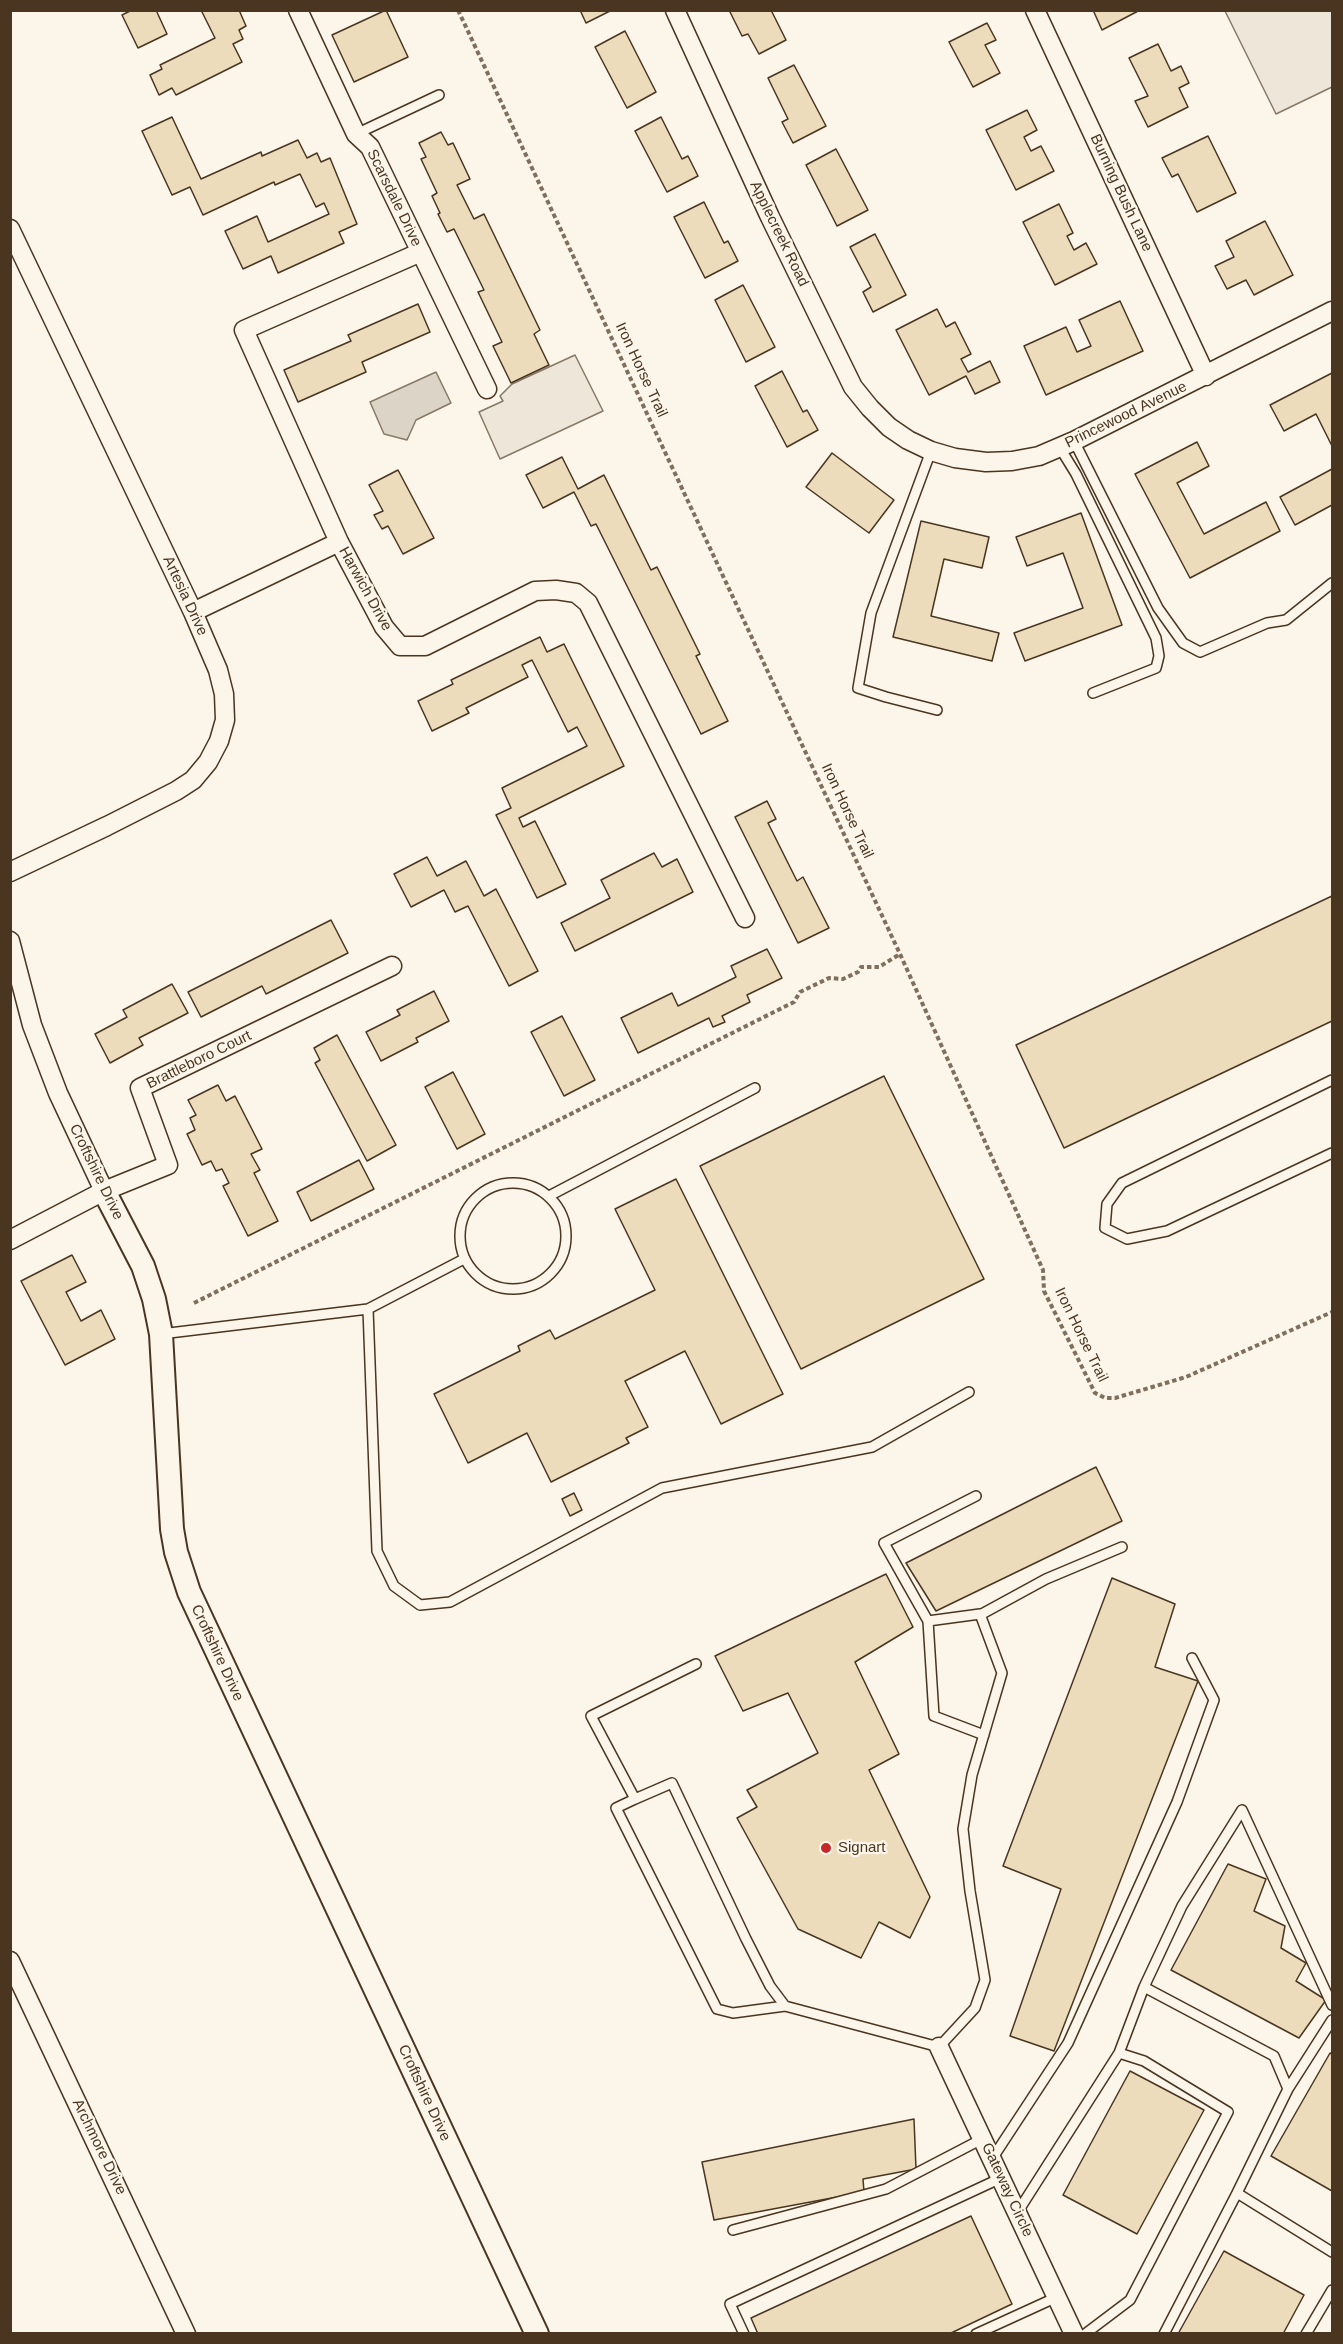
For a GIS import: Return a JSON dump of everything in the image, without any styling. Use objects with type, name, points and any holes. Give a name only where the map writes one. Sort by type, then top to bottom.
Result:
[{"type":"street","name":"Scarsdale Drive","points":[[298,10],[356,134],[370,147],[487,389]]},
{"type":"street","name":"Applecreek Road","points":[[675,10],[770,216],[853,387],[870,408],[908,440]]},
{"type":"street","name":"Burning Bush Lane","points":[[1035,10],[1206,376]]},
{"type":"street","name":"Artesia Drive","points":[[10,229],[193,612],[218,670],[224,694],[225,720],[219,741],[208,762],[193,780],[176,791],[10,872]]},
{"type":"street","name":"Harwich Drive","points":[[421,252],[244,330],[339,542],[384,627],[400,646],[425,646],[535,591],[556,590],[576,593],[588,603],[745,918]]},
{"type":"street","name":"Princewood Avenue","points":[[908,440],[931,451],[955,458],[995,462],[1039,456],[1067,445],[1332,311]]},
{"type":"street","points":[[193,612],[339,542]]},
{"type":"street","name":"Croftshire Drive","points":[[10,941],[32,1025],[58,1093],[142,1266],[154,1299],[160,1334],[172,1529],[176,1552],[189,1592],[537,2334]]},
{"type":"street","name":"Brattleboro Court","points":[[104,1191],[168,1165],[140,1088],[392,966]]},
{"type":"street","points":[[10,1240],[104,1191]]},
{"type":"street","name":"Archmore Drive","points":[[10,1961],[186,2334]]},
{"type":"street","name":"Gateway Circle","points":[[939,2048],[1074,2334]]},
{"type":"lane","points":[[356,134],[439,95]]},
{"type":"lane","points":[[1067,445],[1158,608],[1183,643],[1200,652],[1267,623],[1286,620],[1332,583]]},
{"type":"lane","points":[[1067,445],[1076,474],[1156,638],[1159,656],[1156,668],[1092,693]]},
{"type":"lane","points":[[931,451],[871,613],[858,688],[937,710]]},
{"type":"lane","points":[[1332,1080],[1122,1183],[1107,1204],[1105,1228],[1127,1239],[1167,1231],[1332,1153]]},
{"type":"lane","points":[[549,1196],[755,1088]]},
{"type":"lane","points":[[516,1183],[534,1186],[549,1196],[560,1210],[566,1226],[566,1243],[561,1259],[551,1273],[538,1284],[521,1289],[504,1289],[488,1284],[474,1273],[464,1259],[459,1242],[461,1223],[468,1206],[481,1193],[498,1185],[516,1183]]},
{"type":"lane","points":[[160,1334],[368,1309],[464,1259]]},
{"type":"lane","points":[[368,1309],[377,1551],[393,1586],[420,1605],[450,1602],[662,1488],[872,1447],[969,1392]]},
{"type":"lane","points":[[976,1496],[884,1543],[928,1621],[934,1716],[984,1735]]},
{"type":"lane","points":[[928,1621],[980,1615],[1046,1579],[1122,1547]]},
{"type":"lane","points":[[785,2006],[770,1986],[746,1940],[672,1783],[616,1808],[717,2009],[733,2013],[785,2006],[939,2048],[975,2008],[984,1980],[963,1829],[972,1775],[1002,1673],[980,1615]]},
{"type":"lane","points":[[992,2159],[1068,2043],[1177,1802],[1214,1700],[1192,1658]]},
{"type":"lane","points":[[635,1799],[591,1716],[696,1664]]},
{"type":"lane","points":[[1017,2213],[1119,2053],[1144,1987],[1182,1906],[1242,1810],[1332,2004]]},
{"type":"lane","points":[[1144,1987],[1274,2056],[1288,2089]]},
{"type":"lane","points":[[1164,2334],[1288,2089],[1332,2020]]},
{"type":"lane","points":[[1085,2334],[1130,2300],[1228,2112],[1144,2061],[1119,2053]]},
{"type":"lane","points":[[733,2230],[886,2189],[982,2139]]},
{"type":"lane","points":[[744,2334],[730,2304],[1001,2178]]},
{"type":"lane","points":[[1237,2193],[1332,2252]]},
{"type":"lane","points":[[1306,2334],[1332,2290]]},
{"type":"lane","points":[[976,2334],[1057,2297]]},
{"type":"path","name":"Iron Horse Trail","points":[[458,10],[900,954],[1043,1270],[1044,1291],[1095,1392],[1105,1398],[1115,1398],[1186,1377],[1332,1312]]},
{"type":"path","points":[[194,1303],[794,1002],[800,992],[828,978],[843,979],[858,972],[861,967],[879,967],[900,954]]},
{"type":"shaded area","points":[[1225,11],[1332,11],[1332,87],[1276,114]]},
{"type":"shaded area","points":[[575,355],[603,411],[500,459],[479,412],[503,401],[500,396],[512,384]]},
{"type":"shaded area","points":[[436,372],[451,403],[416,420],[407,440],[384,434],[370,402]]},
{"type":"building","points":[[132,10],[156,10],[167,34],[138,48],[122,15]]},
{"type":"building","points":[[201,10],[239,10],[246,26],[239,30],[243,39],[233,44],[242,62],[176,95],[172,88],[159,95],[150,75],[162,69],[160,65],[215,38]]},
{"type":"building","points":[[386,10],[408,57],[354,82],[332,35]]},
{"type":"building","points":[[580,10],[612,10],[586,23]]},
{"type":"building","points":[[729,10],[771,10],[786,40],[759,54],[748,34],[742,36]]},
{"type":"building","points":[[1093,10],[1140,10],[1102,30]]},
{"type":"building","points":[[987,23],[996,40],[985,45],[1000,73],[973,87],[949,42]]},
{"type":"building","points":[[625,31],[656,92],[627,108],[595,47]]},
{"type":"building","points":[[1158,44],[1171,71],[1181,66],[1189,83],[1179,88],[1188,107],[1148,127],[1135,101],[1148,96],[1129,58]]},
{"type":"building","points":[[794,65],[826,126],[793,143],[782,122],[788,119],[768,78]]},
{"type":"building","points":[[1027,110],[1037,130],[1024,137],[1031,151],[1041,146],[1054,171],[1016,190],[986,130]]},
{"type":"building","points":[[172,117],[201,179],[261,152],[262,156],[298,140],[307,158],[317,153],[321,162],[330,158],[357,224],[339,232],[344,243],[278,273],[271,256],[243,269],[225,231],[257,216],[268,242],[329,214],[324,203],[316,207],[300,174],[275,185],[274,182],[203,215],[190,187],[172,195],[142,131]]},
{"type":"building","points":[[661,117],[682,159],[688,156],[698,176],[667,192],[635,131]]},
{"type":"building","points":[[441,132],[448,145],[453,143],[470,179],[457,185],[474,219],[484,214],[540,330],[534,334],[549,365],[511,383],[493,346],[502,342],[478,292],[484,290],[454,229],[447,232],[438,214],[440,213],[432,196],[437,193],[421,159],[426,157],[419,143]]},
{"type":"building","points":[[1208,136],[1236,193],[1197,212],[1178,174],[1172,177],[1162,158]]},
{"type":"building","points":[[836,149],[868,210],[837,226],[806,165]]},
{"type":"building","points":[[704,202],[724,243],[728,241],[738,261],[705,278],[674,217]]},
{"type":"building","points":[[1059,204],[1073,233],[1067,236],[1074,250],[1086,243],[1097,264],[1055,285],[1023,222]]},
{"type":"building","points":[[1265,221],[1293,275],[1254,295],[1246,280],[1227,289],[1215,266],[1234,257],[1226,241]]},
{"type":"building","points":[[875,234],[906,295],[873,312],[863,292],[871,287],[850,247]]},
{"type":"building","points":[[743,285],[775,347],[746,362],[715,300]]},
{"type":"building","points":[[1120,301],[1143,351],[1046,395],[1024,346],[1066,327],[1077,352],[1091,346],[1079,320]]},
{"type":"building","points":[[418,304],[430,332],[362,362],[366,372],[298,402],[284,370],[351,341],[348,335]]},
{"type":"building","points":[[937,309],[946,327],[955,322],[971,354],[961,359],[968,372],[990,361],[1000,382],[975,394],[966,376],[929,395],[896,330]]},
{"type":"building","points":[[782,371],[803,412],[807,410],[818,430],[787,447],[755,386]]},
{"type":"building","points":[[1332,373],[1332,446],[1316,414],[1284,431],[1270,405]]},
{"type":"building","points":[[1197,442],[1209,466],[1177,483],[1204,534],[1266,502],[1280,531],[1190,578],[1135,474]]},
{"type":"building","points":[[832,453],[894,500],[869,533],[806,487]]},
{"type":"building","points":[[562,457],[578,489],[604,475],[651,570],[657,567],[700,654],[696,656],[728,721],[701,734],[596,524],[591,526],[574,492],[543,508],[526,475]]},
{"type":"building","points":[[1332,469],[1332,505],[1295,525],[1280,497]]},
{"type":"building","points":[[398,470],[434,538],[403,554],[388,526],[382,529],[374,515],[383,511],[369,485]]},
{"type":"building","points":[[1081,513],[1122,625],[1025,661],[1014,633],[1083,608],[1063,553],[1027,566],[1016,537]]},
{"type":"building","points":[[921,521],[989,537],[982,568],[944,559],[931,616],[999,633],[992,661],[893,637]]},
{"type":"building","points":[[540,637],[547,652],[564,644],[624,766],[519,818],[523,827],[535,821],[566,884],[537,898],[496,815],[511,808],[502,788],[587,746],[577,727],[568,732],[532,660],[522,665],[528,677],[466,708],[469,713],[432,731],[418,701],[453,684],[451,680]]},
{"type":"building","points":[[767,801],[776,819],[768,823],[797,881],[803,877],[829,928],[798,943],[735,817]]},
{"type":"building","points":[[654,853],[662,867],[677,859],[693,892],[575,951],[561,923],[610,898],[601,880]]},
{"type":"building","points":[[427,857],[437,876],[466,861],[484,896],[496,889],[538,971],[509,986],[468,906],[455,912],[444,890],[411,907],[394,874]]},
{"type":"building","points":[[1332,896],[1332,1021],[1064,1148],[1016,1045]]},
{"type":"building","points":[[331,920],[348,953],[266,994],[262,986],[201,1017],[188,992]]},
{"type":"building","points":[[767,949],[782,978],[747,995],[750,1002],[722,1016],[725,1022],[713,1027],[709,1018],[638,1053],[621,1018],[672,993],[678,1006],[736,977],[731,966]]},
{"type":"building","points":[[172,984],[188,1013],[139,1038],[143,1045],[110,1063],[95,1034],[127,1017],[123,1010]]},
{"type":"building","points":[[434,991],[449,1021],[416,1038],[418,1042],[381,1061],[366,1032],[400,1015],[397,1010]]},
{"type":"building","points":[[562,1016],[595,1080],[564,1096],[531,1032]]},
{"type":"building","points":[[337,1035],[396,1145],[367,1161],[315,1063],[320,1060],[314,1048]]},
{"type":"building","points":[[453,1072],[485,1134],[457,1149],[425,1087]]},
{"type":"building","points":[[884,1076],[984,1279],[801,1369],[700,1166]]},
{"type":"building","points":[[218,1085],[226,1101],[235,1096],[262,1149],[251,1154],[260,1170],[254,1173],[278,1221],[248,1236],[223,1186],[229,1183],[222,1169],[216,1171],[211,1161],[202,1165],[187,1134],[195,1130],[190,1118],[196,1115],[188,1100]]},
{"type":"building","points":[[359,1160],[374,1189],[311,1221],[297,1192]]},
{"type":"building","points":[[676,1179],[783,1394],[721,1424],[685,1351],[625,1381],[648,1427],[626,1438],[629,1443],[551,1482],[527,1433],[468,1463],[434,1394],[520,1351],[518,1346],[550,1330],[555,1339],[655,1290],[615,1209]]},
{"type":"building","points":[[72,1255],[86,1282],[66,1292],[81,1321],[101,1310],[115,1339],[65,1365],[21,1281]]},
{"type":"building","points":[[1096,1467],[1122,1521],[936,1611],[906,1563]]},
{"type":"building","points":[[574,1493],[582,1510],[570,1516],[562,1499]]},
{"type":"building","points":[[886,1574],[913,1627],[855,1662],[899,1754],[869,1770],[930,1897],[910,1938],[879,1922],[861,1958],[798,1929],[737,1818],[757,1807],[747,1790],[818,1753],[788,1693],[743,1711],[715,1656]]},
{"type":"building","points":[[1112,1578],[1175,1604],[1155,1667],[1198,1681],[1054,2051],[1010,2036],[1061,1889],[1003,1866]]},
{"type":"building","points":[[1228,1864],[1266,1879],[1254,1911],[1285,1926],[1281,1948],[1306,1963],[1296,1981],[1326,2000],[1299,2038],[1171,1970]]},
{"type":"building","points":[[1330,2053],[1332,2054],[1332,2191],[1271,2156]]},
{"type":"building","points":[[1130,2071],[1204,2110],[1137,2234],[1063,2195]]},
{"type":"building","points":[[914,2119],[916,2169],[863,2179],[864,2192],[714,2220],[702,2162]]},
{"type":"building","points":[[971,2216],[1012,2304],[949,2334],[758,2334],[751,2318]]},
{"type":"building","points":[[1224,2251],[1304,2295],[1283,2334],[1178,2334]]},
{"type":"place","name":"Signart","points":[[826,1848]]}]
